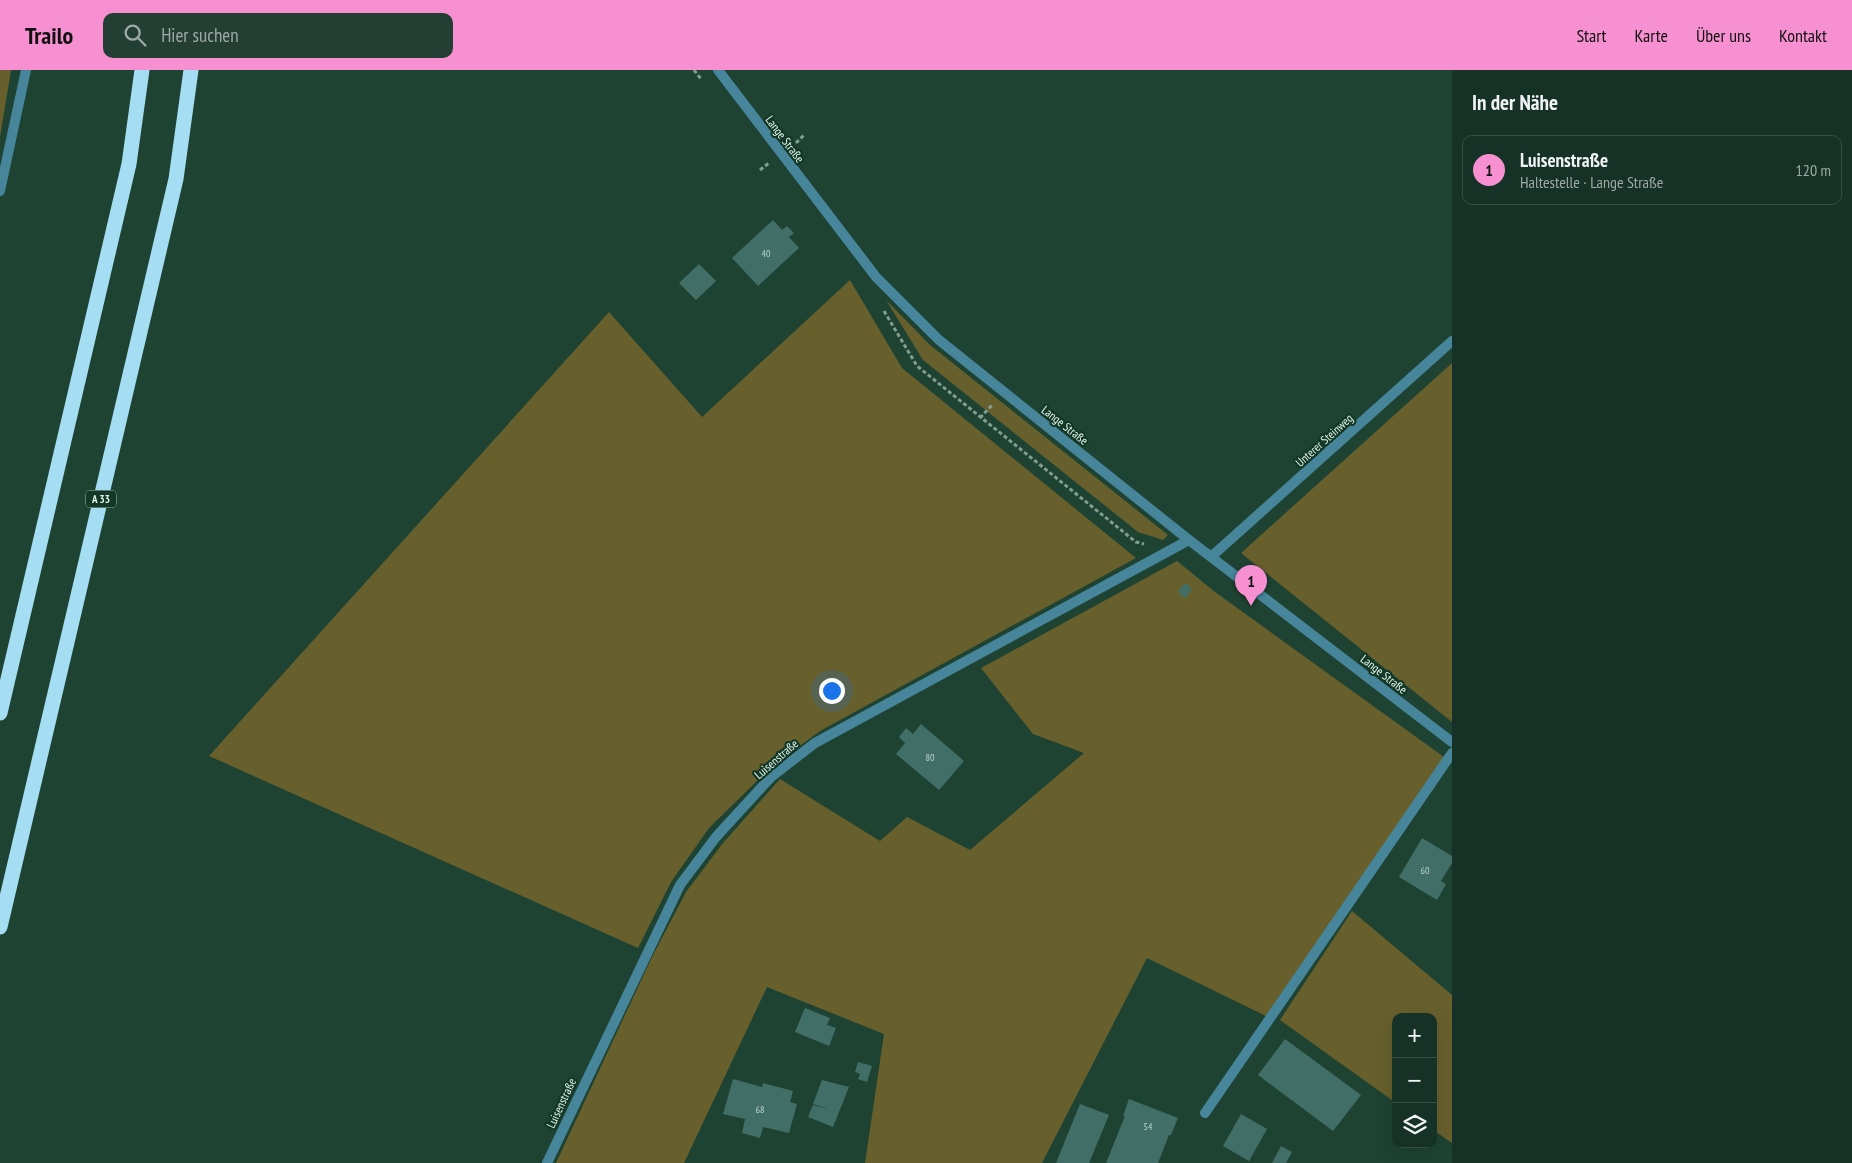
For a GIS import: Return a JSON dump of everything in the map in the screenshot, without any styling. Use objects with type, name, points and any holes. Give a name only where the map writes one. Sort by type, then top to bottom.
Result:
[{"type":"highway","points":[[0,713],[129,164],[142,70]]},
{"type":"highway","name":"A 33","points":[[0,927],[176,179],[191,70]]},
{"type":"street","points":[[0,191],[26,70]]},
{"type":"street","name":"Lange Straße","points":[[718,70],[876,277],[932,333],[975,370],[1189,540],[1452,742]]},
{"type":"street","name":"Unterer Steinweg","points":[[1212,556],[1452,341]]},
{"type":"street","name":"Luisenstraße","points":[[547,1163],[680,885],[716,837],[771,777],[815,743],[1189,540]]},
{"type":"street","points":[[1205,1113],[1452,753]]},
{"type":"shaded area","points":[[0,70],[11,70],[0,137]]},
{"type":"shaded area","points":[[850,280],[902,368],[1136,558],[820,731],[769,769],[709,828],[671,882],[638,948],[209,756],[609,312],[702,417]]},
{"type":"shaded area","points":[[886,300],[930,345],[1168,535],[1163,540],[1138,532],[923,360]]},
{"type":"shaded area","points":[[1452,363],[1452,722],[1241,553]]},
{"type":"shaded area","points":[[1177,561],[1215,592],[1444,757],[1266,1016],[1147,958],[1042,1163],[865,1163],[884,1034],[767,987],[684,1163],[556,1163],[652,957],[686,892],[723,843],[780,779],[880,841],[907,817],[970,850],[1084,753],[1033,734],[981,668]]},
{"type":"shaded area","points":[[1352,911],[1452,995],[1452,1143],[1437,1133],[1437,1013],[1392,1013],[1392,1100],[1280,1020]]},
{"type":"building","points":[[773,220],[782,230],[787,226],[794,233],[789,237],[799,248],[758,286],[732,258]]},
{"type":"building","points":[[699,264],[716,281],[696,300],[679,283]]},
{"type":"building","points":[[1185,583],[1192,589],[1185,598],[1178,592]]},
{"type":"building","points":[[921,724],[964,761],[939,790],[896,754],[905,743],[899,737],[906,728],[913,734]]},
{"type":"building","points":[[1422,838],[1452,856],[1452,863],[1441,881],[1446,884],[1437,900],[1399,877]]},
{"type":"building","points":[[805,1008],[830,1018],[827,1025],[836,1028],[829,1046],[795,1032]]},
{"type":"building","points":[[1285,1039],[1361,1095],[1333,1131],[1258,1075]]},
{"type":"building","points":[[858,1062],[872,1066],[867,1082],[858,1079],[860,1074],[855,1072]]},
{"type":"building","points":[[733,1079],[762,1087],[763,1083],[793,1091],[790,1102],[797,1104],[789,1133],[763,1127],[760,1138],[742,1133],[745,1119],[723,1114]]},
{"type":"building","points":[[822,1080],[849,1087],[833,1127],[808,1117],[813,1105],[830,1110],[813,1104]]},
{"type":"building","points":[[1129,1099],[1178,1118],[1158,1163],[1106,1163],[1125,1116],[1123,1116]]},
{"type":"building","points":[[1080,1104],[1109,1115],[1089,1163],[1056,1163]]},
{"type":"building","points":[[1241,1114],[1267,1129],[1249,1161],[1223,1146]]},
{"type":"building","points":[[1281,1146],[1292,1152],[1286,1163],[1272,1163]]},
{"type":"place","name":"Luisenstraße","points":[[1251,606]]}]
